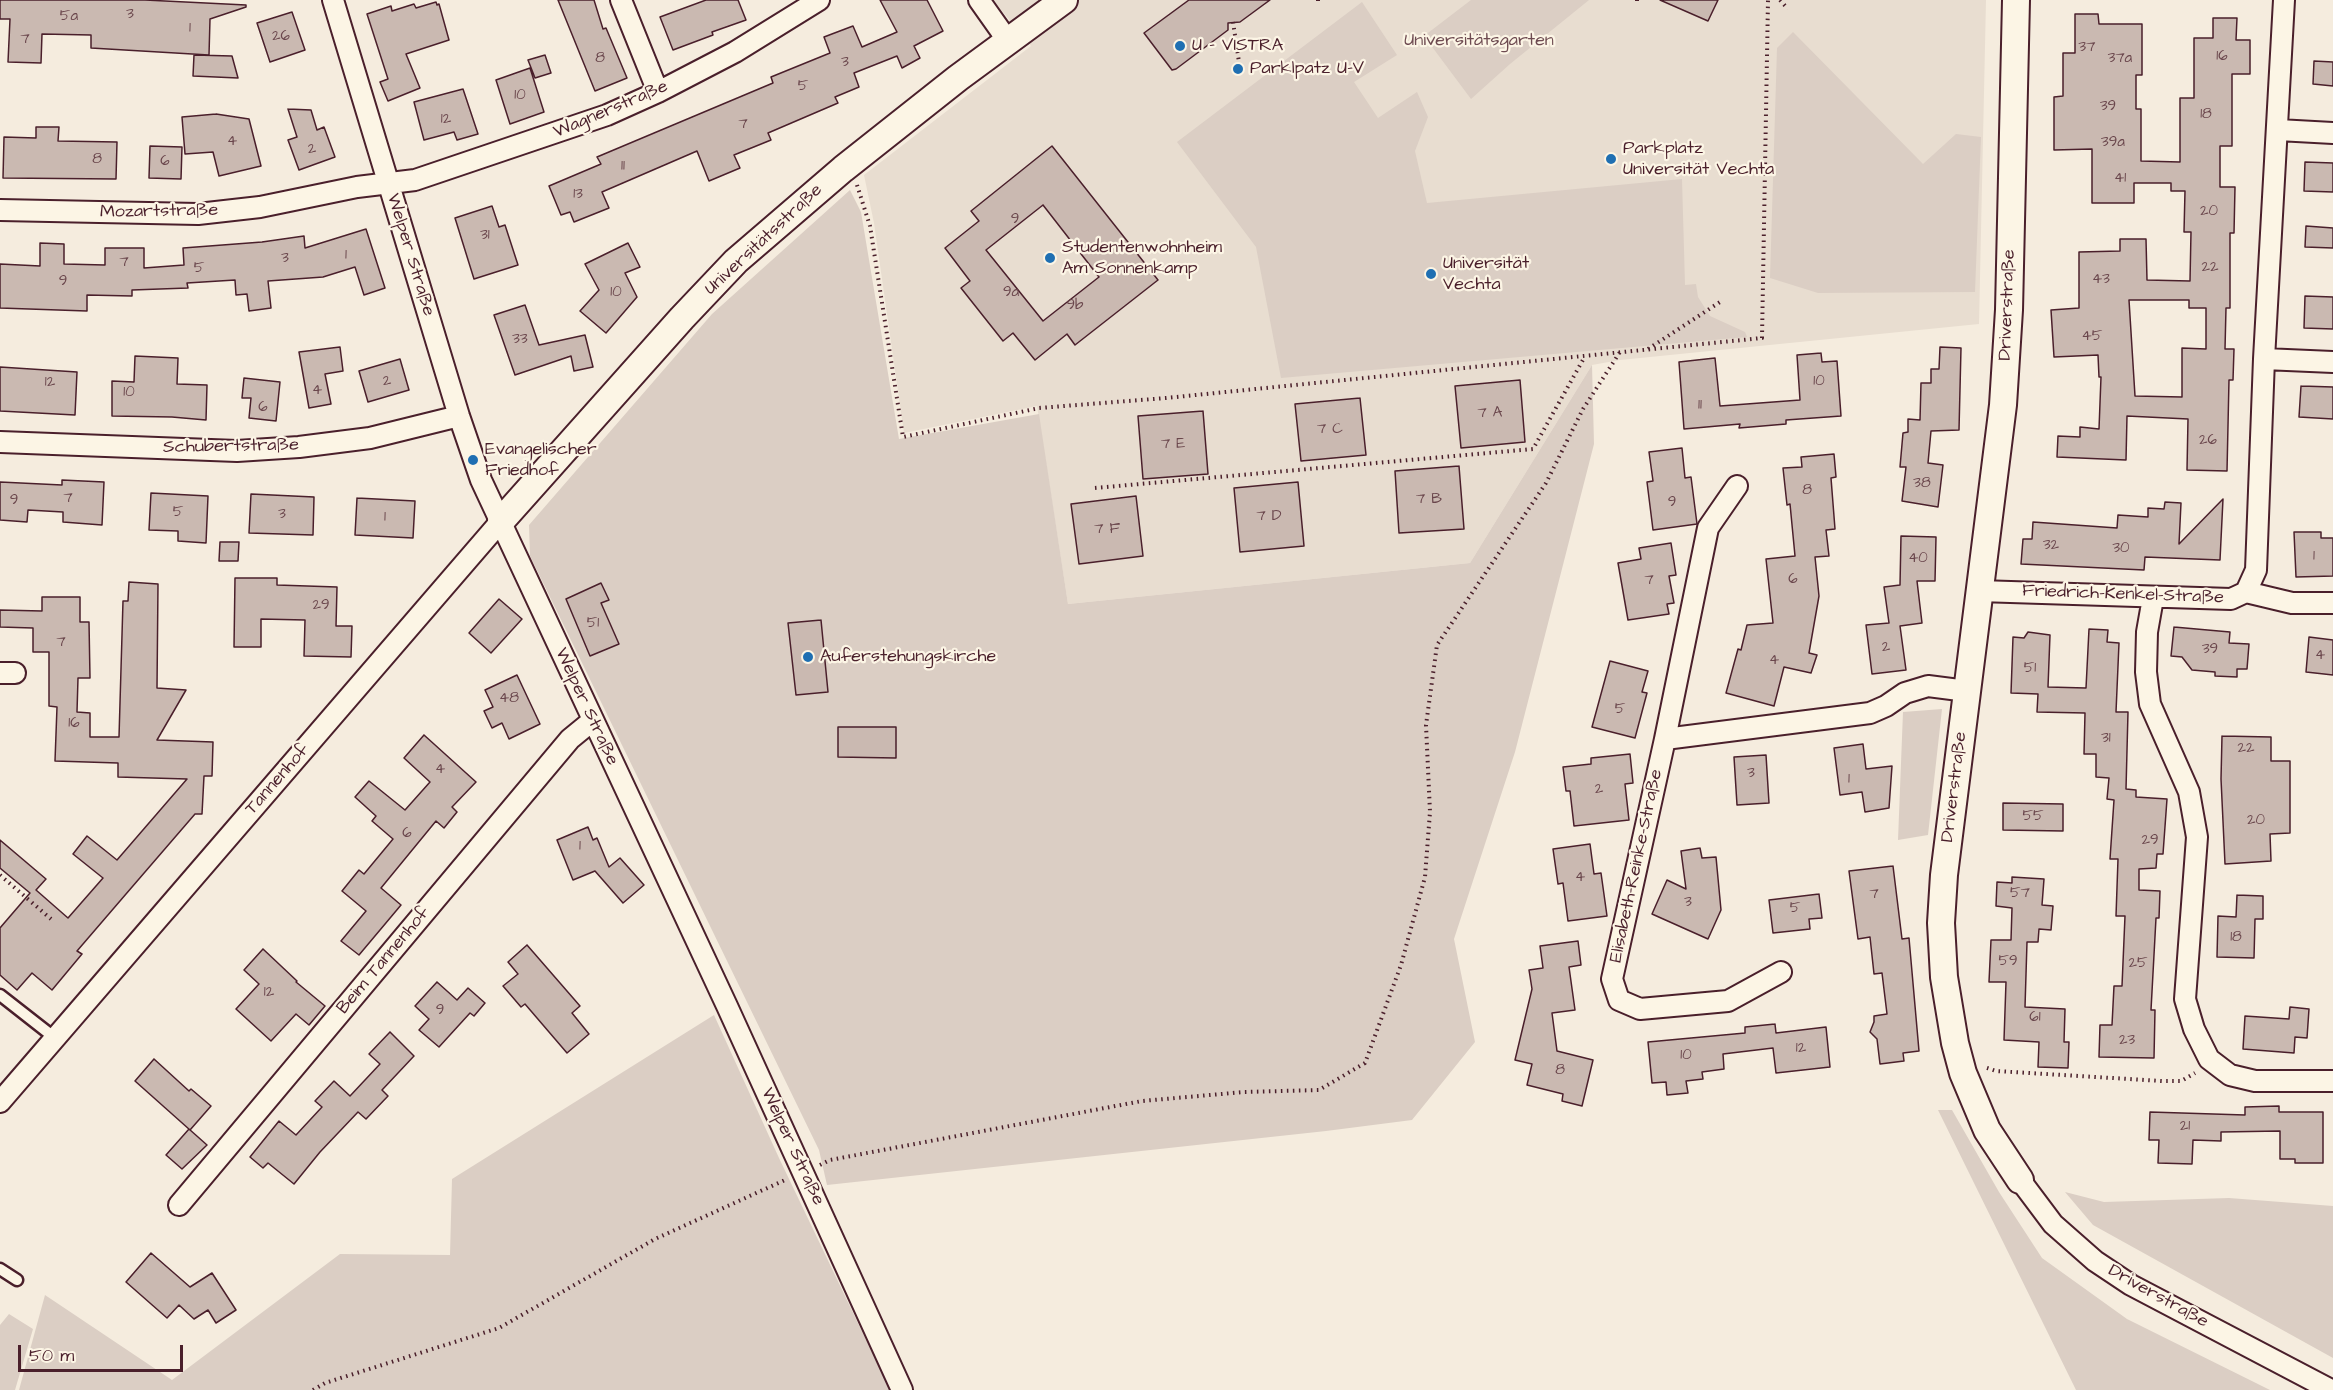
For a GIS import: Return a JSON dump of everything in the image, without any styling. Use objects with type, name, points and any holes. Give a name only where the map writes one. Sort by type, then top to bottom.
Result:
[{"type":"street","name":"Welper Straße","points":[[333,0],[459,416],[481,480],[902,1390]]},
{"type":"street","points":[[621,0],[658,92]]},
{"type":"street","name":"Wagnerstraße","points":[[388,183],[415,180],[607,116],[735,52],[819,0]]},
{"type":"street","points":[[979,0],[1008,41]]},
{"type":"street","name":"Universitätsstraße","points":[[501,521],[682,318],[736,261],[843,169],[1008,41],[1065,0]]},
{"type":"street","name":"Driverstraße","points":[[2016,0],[2009,310],[2005,381],[1944,875],[1941,923],[1944,977],[1955,1043],[1963,1073],[1987,1130],[2053,1224],[2095,1261],[2131,1285],[2331,1390]]},
{"type":"street","name":"Friedrich-Kenkel-Straße","points":[[1979,591],[2231,599],[2246,592],[2256,570],[2264,359],[2284,0]]},
{"type":"street","points":[[2278,130],[2333,133]]},
{"type":"street","name":"Mozartstraße","points":[[0,210],[198,214],[260,207],[388,183]]},
{"type":"street","points":[[2264,359],[2333,363]]},
{"type":"street","name":"Schubertstraße","points":[[0,442],[247,450],[299,447],[370,438],[459,416]]},
{"type":"street","name":"Elisabeth-Reinke-Straße","points":[[1737,486],[1708,528],[1665,739],[1612,979],[1619,1000],[1640,1009],[1728,1001],[1781,972]]},
{"type":"street","name":"Tannenhof","points":[[0,1102],[501,521]]},
{"type":"street","points":[[2246,592],[2292,603],[2333,603]]},
{"type":"street","points":[[2153,597],[2147,632],[2146,672],[2150,704],[2189,792],[2197,837],[2185,999],[2194,1029],[2209,1059],[2230,1075],[2255,1082],[2333,1081]]},
{"type":"street","points":[[1665,739],[1870,713],[1886,706],[1905,693],[1928,686],[1967,691]]},
{"type":"street","name":"Beim Tannenhof","points":[[179,1205],[570,739],[592,721]]},
{"type":"lane","points":[[0,995],[55,1038]]},
{"type":"lane","points":[[0,1269],[17,1280]]},
{"type":"path","points":[[843,169],[857,186],[870,226],[903,436],[1039,408],[1166,398],[1762,338],[1768,0]]},
{"type":"path","points":[[1780,0],[1788,9]]},
{"type":"path","points":[[1233,22],[1239,62]]},
{"type":"path","points":[[1647,349],[1720,302]]},
{"type":"path","points":[[313,1390],[325,1383],[499,1328],[655,1239],[830,1160],[1142,1101],[1245,1092],[1319,1090],[1365,1063],[1401,965],[1425,877],[1430,812],[1426,725],[1437,645],[1546,483],[1583,409],[1620,352]]},
{"type":"path","points":[[1095,488],[1533,449],[1584,357]]},
{"type":"path","points":[[0,875],[51,919]]},
{"type":"path","points":[[1983,1058],[1986,1068],[1983,1074]]},
{"type":"path","points":[[1986,1068],[1996,1071],[2181,1081],[2199,1071],[2209,1059]]},
{"type":"shaded area","name":"Universität Vechta","points":[[993,0],[1986,0],[1979,324],[1620,360],[1592,365],[1470,563],[1068,604],[1037,406],[904,433],[874,223],[864,175],[1031,46]]},
{"type":"green space","name":"Universitätsgarten","points":[[1471,0],[1589,0],[1471,99],[1424,36]]},
{"type":"green space","points":[[1362,2],[1397,55],[1354,82],[1378,118],[1417,92],[1428,117],[1415,151],[1427,203],[1682,179],[1685,285],[1696,284],[1698,297],[1710,316],[1745,332],[1747,337],[1281,378],[1256,247],[1177,142]]},
{"type":"green space","points":[[1793,32],[1923,164],[1956,134],[1981,137],[1975,292],[1818,293],[1770,278],[1777,48]]},
{"type":"green space","points":[[850,190],[861,212],[899,439],[1039,414],[1068,604],[1470,563],[1592,365],[1594,444],[1515,752],[1454,939],[1475,1042],[1412,1120],[827,1185],[819,1150],[530,556],[529,525],[712,314]]},
{"type":"green space","points":[[1942,709],[1928,835],[1898,840],[1903,712]]},
{"type":"green space","points":[[714,1015],[779,1158],[890,1390],[19,1390],[45,1295],[172,1380],[340,1254],[450,1255],[452,1179]]},
{"type":"green space","points":[[1938,1110],[1952,1110],[1999,1192],[2042,1258],[2127,1319],[2270,1390],[2076,1390]]},
{"type":"green space","points":[[2065,1192],[2104,1202],[2229,1198],[2333,1206],[2333,1358],[2093,1225]]},
{"type":"green space","points":[[9,1314],[33,1329],[15,1390],[0,1390],[0,1325]]},
{"type":"building","points":[[0,0],[145,0],[246,5],[246,7],[210,19],[209,55],[91,48],[91,35],[42,34],[41,63],[8,62],[10,19],[0,19]]},
{"type":"building","points":[[558,0],[594,0],[603,29],[606,28],[627,78],[595,91]]},
{"type":"building","points":[[706,0],[738,0],[746,20],[712,32],[713,35],[673,50],[660,17]]},
{"type":"building","points":[[880,0],[927,0],[943,31],[914,46],[920,58],[902,68],[897,56],[854,73],[859,87],[835,97],[838,103],[768,133],[771,140],[734,155],[740,168],[709,181],[697,151],[602,192],[609,208],[574,222],[570,212],[561,215],[549,186],[601,164],[597,157],[773,83],[771,77],[830,53],[824,37],[853,26],[862,47],[897,32]]},
{"type":"building","name":"U - VISTRA","points":[[1189,0],[1270,0],[1240,22],[1228,23],[1228,30],[1172,70],[1144,33]]},
{"type":"building","points":[[1660,0],[1718,0],[1708,21]]},
{"type":"building","points":[[436,2],[437,5],[439,4],[449,40],[406,54],[420,88],[388,101],[380,82],[388,79],[367,14],[391,6],[392,11],[414,4],[416,8]]},
{"type":"building","points":[[292,12],[305,50],[270,62],[257,23]]},
{"type":"building","points":[[2075,14],[2098,14],[2099,24],[2142,24],[2142,75],[2136,75],[2136,109],[2141,109],[2141,161],[2180,162],[2180,98],[2194,98],[2194,38],[2213,38],[2213,18],[2237,18],[2236,40],[2250,40],[2250,74],[2232,74],[2232,146],[2220,146],[2220,187],[2235,187],[2234,233],[2230,233],[2230,308],[2226,308],[2225,349],[2234,349],[2233,380],[2229,380],[2227,471],[2187,470],[2188,419],[2127,416],[2126,460],[2057,457],[2058,436],[2080,437],[2080,427],[2099,429],[2101,377],[2099,377],[2098,355],[2054,357],[2051,310],[2079,308],[2079,252],[2120,251],[2120,239],[2146,239],[2147,280],[2190,281],[2191,232],[2184,232],[2185,191],[2171,191],[2171,183],[2134,183],[2134,203],[2092,203],[2092,149],[2054,150],[2054,97],[2063,96],[2063,53],[2075,53]],"holes":[[[2129,300],[2189,300],[2189,308],[2206,308],[2206,349],[2182,348],[2182,397],[2135,396]]]},
{"type":"building","points":[[194,55],[232,56],[238,78],[193,76]]},
{"type":"building","points":[[545,55],[551,73],[535,78],[528,60]]},
{"type":"building","points":[[2314,61],[2333,62],[2333,86],[2313,84]]},
{"type":"building","points":[[530,68],[544,112],[510,124],[496,80]]},
{"type":"building","points":[[463,89],[478,134],[457,140],[454,132],[424,140],[414,102]]},
{"type":"building","points":[[288,109],[311,110],[317,130],[324,127],[335,157],[299,170],[288,140],[297,137]]},
{"type":"building","points":[[216,114],[249,119],[261,166],[219,176],[213,152],[185,154],[182,117]]},
{"type":"building","points":[[36,127],[59,127],[58,141],[117,142],[116,179],[3,178],[4,137],[36,138]]},
{"type":"building","points":[[150,146],[182,147],[181,179],[149,178]]},
{"type":"building","name":"Studentenwohnheim Am Sonnenkamp","points":[[1052,146],[1158,280],[1075,345],[1067,334],[1035,360],[1013,333],[1003,341],[961,288],[970,281],[945,248],[979,221],[971,211]],"holes":[[[1043,205],[1099,277],[1043,321],[986,250]]]},
{"type":"building","points":[[2305,162],[2333,163],[2333,192],[2304,191]]},
{"type":"building","points":[[492,206],[499,227],[505,225],[518,265],[474,279],[455,218]]},
{"type":"building","points":[[2306,226],[2333,228],[2333,248],[2305,247]]},
{"type":"building","points":[[366,229],[385,288],[364,295],[355,267],[323,277],[268,281],[271,308],[249,311],[247,294],[236,295],[235,280],[187,283],[188,288],[132,290],[132,296],[87,295],[87,311],[0,308],[0,264],[40,266],[40,243],[64,244],[64,264],[105,265],[105,248],[144,248],[144,268],[184,265],[183,248],[262,242],[304,236],[305,248]]},
{"type":"building","points":[[628,243],[640,267],[625,273],[637,297],[606,333],[580,311],[599,290],[585,264]]},
{"type":"building","points":[[2305,296],[2333,297],[2333,329],[2304,328]]},
{"type":"building","points":[[525,305],[539,345],[585,335],[593,367],[574,371],[571,356],[515,375],[494,315]]},
{"type":"building","points":[[340,347],[343,371],[325,374],[331,404],[309,408],[299,352]]},
{"type":"building","points":[[1940,347],[1961,348],[1959,430],[1931,431],[1928,463],[1943,465],[1938,507],[1902,501],[1906,467],[1900,467],[1903,433],[1908,432],[1908,419],[1920,420],[1921,383],[1931,383],[1931,369],[1939,369]]},
{"type":"building","points":[[1821,353],[1822,362],[1837,361],[1841,416],[1786,420],[1786,424],[1739,428],[1740,424],[1684,429],[1679,362],[1715,358],[1720,406],[1800,400],[1797,355]]},
{"type":"building","points":[[135,356],[178,358],[177,384],[207,385],[206,420],[112,416],[112,381],[134,382]]},
{"type":"building","points":[[400,359],[409,390],[368,402],[359,371]]},
{"type":"building","points":[[0,367],[77,372],[75,415],[0,411]]},
{"type":"building","points":[[244,378],[280,382],[276,421],[249,418],[251,398],[242,398]]},
{"type":"building","points":[[1520,380],[1525,442],[1461,448],[1455,386]]},
{"type":"building","points":[[2301,386],[2333,387],[2333,419],[2299,417]]},
{"type":"building","points":[[1360,398],[1366,455],[1301,461],[1295,404]]},
{"type":"building","points":[[1203,411],[1208,474],[1143,479],[1138,416]]},
{"type":"building","points":[[1682,448],[1685,478],[1691,477],[1697,524],[1653,530],[1647,482],[1653,481],[1649,452]]},
{"type":"building","points":[[1834,454],[1836,477],[1831,478],[1835,529],[1826,530],[1829,556],[1815,557],[1819,596],[1809,653],[1817,655],[1811,673],[1784,667],[1774,706],[1726,693],[1747,625],[1773,623],[1766,559],[1795,556],[1790,504],[1787,505],[1783,468],[1802,467],[1801,457]]},
{"type":"building","points":[[1459,466],[1464,529],[1399,533],[1395,471]]},
{"type":"building","points":[[62,480],[104,482],[102,525],[63,522],[63,512],[28,510],[27,522],[0,520],[0,482],[62,485]]},
{"type":"building","points":[[1298,482],[1304,546],[1240,552],[1234,488]]},
{"type":"building","points":[[151,493],[208,496],[206,543],[178,541],[178,531],[149,530]]},
{"type":"building","points":[[251,494],[314,497],[313,535],[249,533]]},
{"type":"building","points":[[1136,496],[1143,556],[1079,564],[1071,504]]},
{"type":"building","points":[[357,498],[415,501],[413,538],[355,535]]},
{"type":"building","points":[[2223,499],[2220,560],[2145,557],[2144,570],[2021,564],[2023,539],[2032,539],[2033,522],[2117,528],[2118,515],[2148,517],[2148,508],[2164,509],[2165,502],[2181,503],[2179,544]]},
{"type":"building","points":[[2294,532],[2321,532],[2321,538],[2333,538],[2333,576],[2296,577]]},
{"type":"building","points":[[1901,536],[1936,537],[1935,581],[1917,581],[1922,623],[1900,626],[1906,670],[1872,674],[1866,625],[1889,623],[1884,587],[1900,585]]},
{"type":"building","points":[[220,542],[239,542],[238,561],[219,561]]},
{"type":"building","points":[[1671,543],[1676,575],[1669,576],[1674,603],[1667,604],[1669,614],[1628,620],[1618,563],[1641,559],[1639,548]]},
{"type":"building","points":[[235,578],[277,578],[277,585],[337,587],[336,626],[352,626],[351,657],[304,656],[305,620],[261,619],[261,647],[234,647]]},
{"type":"building","points":[[129,582],[158,584],[157,688],[186,690],[157,740],[213,742],[212,776],[204,776],[202,814],[195,814],[77,951],[82,954],[52,990],[32,973],[17,990],[0,975],[0,928],[30,893],[0,868],[0,840],[46,879],[36,890],[68,918],[103,878],[73,854],[87,836],[117,860],[187,779],[118,777],[118,763],[55,761],[57,707],[49,706],[49,652],[33,652],[33,628],[0,627],[0,610],[42,611],[42,597],[80,597],[80,622],[89,622],[90,678],[78,678],[77,712],[90,713],[90,737],[119,737],[123,601],[128,601]]},
{"type":"building","points":[[601,583],[609,600],[601,603],[619,644],[590,656],[566,599]]},
{"type":"building","points":[[499,599],[522,619],[491,653],[469,633]]},
{"type":"building","name":"Auferstehungskirche","points":[[821,620],[828,692],[796,695],[788,623]]},
{"type":"building","points":[[2174,627],[2230,632],[2229,643],[2249,644],[2247,669],[2237,669],[2237,677],[2215,676],[2215,672],[2192,670],[2182,657],[2171,656]]},
{"type":"building","points":[[2089,629],[2108,630],[2107,642],[2119,643],[2116,712],[2128,712],[2126,789],[2136,790],[2136,797],[2167,799],[2163,854],[2157,854],[2156,868],[2139,869],[2139,890],[2160,891],[2159,918],[2156,918],[2151,1010],[2155,1010],[2154,1058],[2099,1057],[2100,1025],[2112,1025],[2114,986],[2122,986],[2125,916],[2116,916],[2118,859],[2110,859],[2114,800],[2107,799],[2109,778],[2096,777],[2096,754],[2084,754],[2085,713],[2037,712],[2038,694],[2011,693],[2013,637],[2024,638],[2028,632],[2050,635],[2048,687],[2086,688]]},
{"type":"building","points":[[2309,637],[2333,640],[2333,675],[2306,672]]},
{"type":"building","points":[[1610,661],[1648,671],[1642,692],[1647,693],[1635,738],[1592,727]]},
{"type":"building","points":[[517,675],[540,724],[509,739],[502,723],[492,728],[484,711],[493,707],[485,690]]},
{"type":"building","points":[[838,727],[896,727],[896,758],[838,757]]},
{"type":"building","points":[[424,735],[476,782],[452,807],[457,812],[444,828],[436,821],[381,888],[401,905],[359,955],[341,941],[366,911],[342,891],[359,870],[364,874],[393,839],[372,821],[376,816],[355,797],[369,781],[405,810],[430,782],[404,758]]},
{"type":"building","points":[[2222,736],[2271,737],[2271,761],[2290,761],[2290,833],[2270,834],[2271,861],[2225,864],[2221,779]]},
{"type":"building","points":[[1863,744],[1866,769],[1892,766],[1889,808],[1865,812],[1862,792],[1840,795],[1834,748]]},
{"type":"building","points":[[1630,754],[1633,783],[1625,784],[1629,820],[1574,826],[1570,791],[1566,791],[1563,767],[1591,764],[1591,758]]},
{"type":"building","points":[[1766,755],[1769,803],[1737,805],[1734,757]]},
{"type":"building","points":[[2003,803],[2063,804],[2063,831],[2003,830]]},
{"type":"building","points":[[588,827],[593,840],[597,838],[609,867],[620,858],[644,885],[623,903],[595,871],[573,880],[557,840]]},
{"type":"building","points":[[1590,844],[1594,874],[1601,873],[1607,916],[1568,921],[1563,883],[1558,884],[1553,849]]},
{"type":"building","points":[[1700,848],[1702,858],[1716,857],[1721,910],[1708,939],[1652,914],[1667,880],[1686,889],[1681,851]]},
{"type":"building","points":[[1893,866],[1902,939],[1909,938],[1919,1051],[1903,1053],[1904,1061],[1880,1064],[1877,1039],[1870,1032],[1874,1016],[1887,1014],[1882,973],[1874,974],[1870,937],[1858,939],[1849,871]]},
{"type":"building","points":[[2012,877],[2044,879],[2042,905],[2053,906],[2051,930],[2039,929],[2038,942],[2027,942],[2025,1007],[2065,1009],[2064,1042],[2069,1042],[2068,1068],[2038,1067],[2039,1042],[2004,1040],[2006,982],[1989,982],[1991,940],[2011,940],[2012,908],[1996,906],[1997,882],[2012,883]]},
{"type":"building","points":[[1819,894],[1822,918],[1809,919],[1810,929],[1773,933],[1769,900]]},
{"type":"building","points":[[2237,895],[2263,896],[2263,919],[2255,919],[2254,958],[2217,957],[2218,916],[2236,917]]},
{"type":"building","points":[[1578,941],[1581,965],[1569,967],[1575,1010],[1552,1013],[1557,1051],[1593,1060],[1582,1106],[1562,1101],[1563,1094],[1527,1085],[1532,1064],[1515,1060],[1532,989],[1529,970],[1543,968],[1540,946]]},
{"type":"building","points":[[527,945],[580,1006],[572,1013],[589,1034],[567,1053],[525,1004],[521,1007],[503,986],[518,974],[508,962]]},
{"type":"building","points":[[263,949],[296,982],[325,1006],[309,1025],[296,1014],[271,1041],[236,1009],[259,984],[244,970]]},
{"type":"building","points":[[437,982],[457,1000],[468,988],[485,1003],[474,1016],[470,1013],[439,1047],[419,1030],[429,1019],[415,1006]]},
{"type":"building","points":[[2290,1007],[2309,1009],[2307,1038],[2295,1037],[2294,1053],[2243,1049],[2245,1016],[2289,1019]]},
{"type":"building","points":[[1775,1024],[1776,1033],[1826,1027],[1830,1067],[1776,1073],[1773,1048],[1723,1054],[1724,1069],[1702,1072],[1703,1079],[1686,1081],[1688,1093],[1667,1095],[1666,1082],[1652,1083],[1648,1042],[1745,1033],[1745,1027]]},
{"type":"building","points":[[390,1032],[414,1056],[382,1090],[388,1096],[366,1119],[358,1112],[320,1152],[294,1184],[268,1163],[263,1168],[250,1157],[279,1121],[296,1135],[322,1107],[315,1101],[334,1081],[350,1096],[380,1064],[369,1054]]},
{"type":"building","points":[[154,1059],[189,1091],[191,1089],[211,1106],[190,1130],[135,1081]]},
{"type":"building","points":[[2279,1106],[2279,1112],[2323,1112],[2323,1163],[2295,1163],[2295,1159],[2280,1159],[2280,1131],[2221,1132],[2221,1141],[2193,1140],[2192,1164],[2158,1163],[2159,1140],[2149,1140],[2150,1112],[2245,1115],[2245,1107]]},
{"type":"building","points":[[189,1129],[207,1145],[182,1169],[166,1155]]},
{"type":"building","points":[[151,1253],[190,1287],[212,1273],[236,1310],[216,1323],[208,1310],[194,1319],[179,1305],[167,1318],[126,1282]]},
{"type":"place","name":"U - VISTRA","points":[[1180,46]]},
{"type":"place","name":"Parklpatz U-V","points":[[1238,69]]},
{"type":"place","name":"Parkplatz Universität Vechta","points":[[1611,159]]},
{"type":"place","name":"Studentenwohnheim Am Sonnenkamp","points":[[1050,258]]},
{"type":"place","name":"Universität Vechta","points":[[1431,274]]},
{"type":"place","name":"Evangelischer Friedhof","points":[[473,460]]},
{"type":"place","name":"Auferstehungskirche","points":[[808,657]]}]
